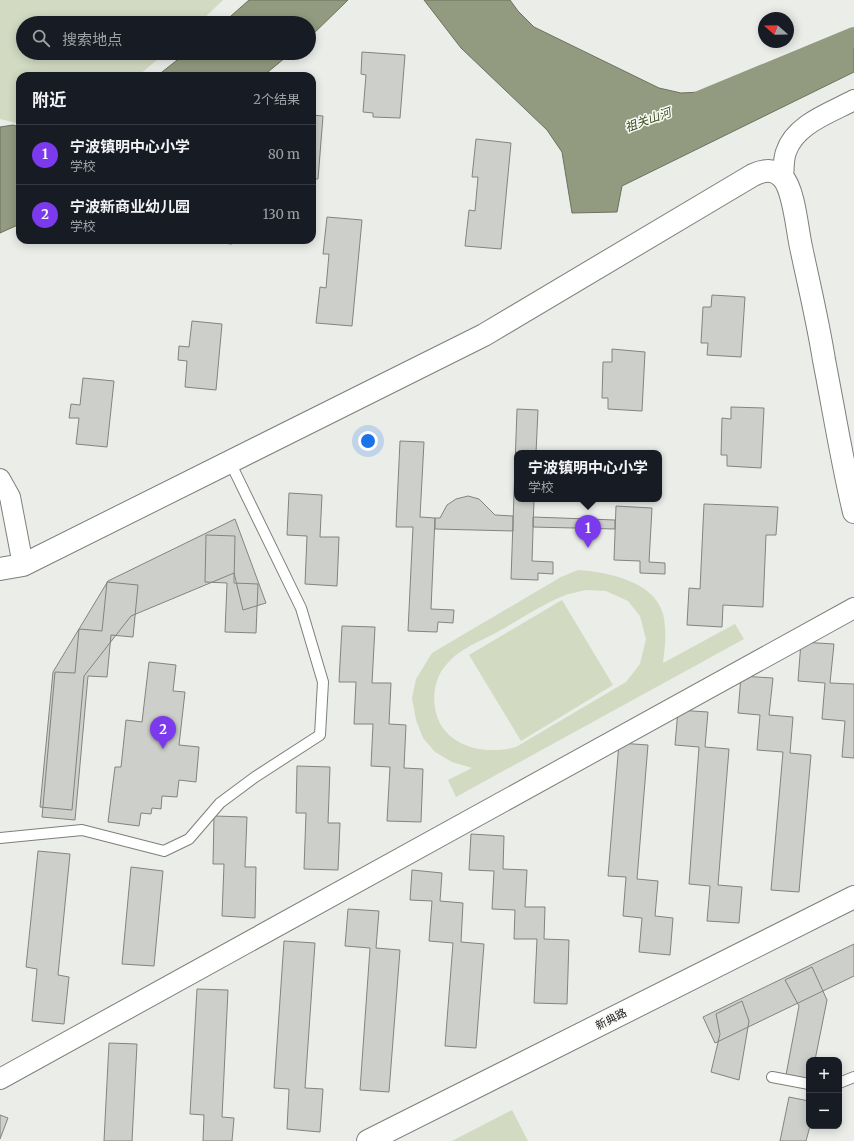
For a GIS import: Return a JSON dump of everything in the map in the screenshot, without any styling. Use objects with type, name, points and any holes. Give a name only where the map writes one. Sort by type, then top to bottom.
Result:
[{"type":"street","points":[[783,177],[786,153],[794,137],[810,123],[854,100]]},
{"type":"street","points":[[0,569],[23,565],[484,335],[753,174],[764,170],[773,171],[783,177],[791,190],[795,220],[824,359],[843,467],[854,512]]},
{"type":"street","points":[[0,479],[10,497],[23,565]]},
{"type":"street","points":[[0,1079],[854,608]]},
{"type":"street","name":"新典路","points":[[368,1141],[854,897]]},
{"type":"lane","points":[[0,838],[82,830],[164,851],[189,839],[220,803],[255,777],[320,735],[323,682],[301,608],[230,462]]},
{"type":"lane","points":[[772,1077],[806,1083]]},
{"type":"lane","points":[[842,1082],[854,1077]]},
{"type":"shaded area","points":[[0,0],[223,0],[206,16],[16,16],[16,60],[157,60],[143,72],[16,72],[16,123],[0,119]]},
{"type":"shaded area","points":[[578,570],[602,573],[628,580],[650,593],[658,603],[663,614],[665,639],[663,663],[735,624],[744,639],[456,797],[448,780],[472,768],[452,762],[435,752],[423,738],[416,720],[412,698],[416,679],[432,653],[561,577]],"holes":[[[586,590],[606,591],[628,601],[640,616],[646,639],[640,664],[626,682],[516,747],[490,750],[477,749],[465,745],[446,731],[439,721],[435,708],[434,694],[440,674],[454,656],[563,596]]]},
{"type":"shaded area","points":[[562,600],[613,685],[521,741],[469,655]]},
{"type":"shaded area","points":[[512,1110],[528,1141],[452,1141]]},
{"type":"water","points":[[249,0],[348,0],[316,31],[316,16],[231,16]]},
{"type":"water","points":[[424,0],[510,0],[518,11],[534,27],[659,88],[681,93],[740,90],[854,32],[854,72],[622,186],[617,212],[572,213],[562,152],[547,130],[461,48]]},
{"type":"water","points":[[177,60],[282,60],[268,72],[162,72]]},
{"type":"water","points":[[16,126],[16,226],[0,233],[0,127]]},
{"type":"building","points":[[362,52],[405,55],[400,118],[373,117],[373,113],[363,112],[366,75],[361,74]]},
{"type":"building","points":[[316,115],[323,116],[318,179],[316,179]]},
{"type":"building","points":[[476,139],[511,143],[501,249],[465,246],[469,210],[475,211],[478,177],[472,177]]},
{"type":"building","points":[[327,217],[362,220],[352,326],[316,323],[320,287],[326,288],[329,254],[323,254]]},
{"type":"building","points":[[712,295],[745,297],[741,357],[707,355],[708,343],[701,343],[703,307],[711,307]]},
{"type":"building","points":[[192,321],[222,324],[216,390],[185,387],[187,361],[178,360],[179,346],[189,347]]},
{"type":"building","points":[[612,349],[645,352],[642,411],[608,409],[608,398],[602,398],[603,362],[612,362]]},
{"type":"building","points":[[83,378],[114,381],[107,447],[76,444],[79,418],[69,418],[71,404],[80,405]]},
{"type":"building","points":[[731,407],[764,408],[761,468],[727,466],[727,455],[721,455],[722,418],[731,419]]},
{"type":"building","points":[[517,409],[538,410],[536,450],[516,450]]},
{"type":"building","points":[[400,441],[424,442],[420,517],[435,518],[431,609],[454,610],[453,623],[438,622],[437,632],[408,631],[413,527],[396,527]]},
{"type":"building","points":[[289,493],[322,495],[320,537],[339,537],[337,586],[305,584],[307,536],[287,535]]},
{"type":"building","points":[[514,494],[514,502],[534,502],[532,561],[553,562],[553,574],[538,573],[538,580],[511,579]]},
{"type":"building","points":[[468,496],[479,499],[495,515],[513,516],[513,531],[435,529],[435,518],[440,518],[447,505],[456,499]]},
{"type":"building","points":[[704,504],[778,507],[776,535],[766,535],[763,607],[723,605],[722,627],[687,625],[689,588],[700,589]]},
{"type":"building","points":[[616,506],[652,508],[649,562],[665,563],[665,574],[640,573],[640,561],[614,560]]},
{"type":"building","points":[[533,517],[615,520],[615,529],[533,527]]},
{"type":"building","points":[[235,519],[266,603],[243,610],[234,573],[131,616],[84,676],[72,810],[40,807],[53,672],[108,581]]},
{"type":"building","points":[[206,535],[235,536],[234,583],[258,584],[256,633],[225,632],[227,583],[205,582]]},
{"type":"building","points":[[107,582],[138,585],[133,637],[111,635],[107,677],[88,676],[75,820],[42,817],[55,672],[75,673],[79,629],[102,631]]},
{"type":"building","points":[[342,626],[375,627],[372,683],[391,683],[389,724],[406,725],[404,768],[423,769],[421,822],[387,821],[390,767],[371,766],[373,724],[354,724],[356,682],[339,682]]},
{"type":"building","points":[[801,642],[834,644],[830,683],[854,684],[854,758],[842,757],[845,721],[822,719],[825,683],[798,681]]},
{"type":"building","points":[[149,662],[176,665],[173,691],[185,692],[179,745],[199,747],[196,782],[179,780],[177,797],[162,796],[161,809],[152,808],[151,814],[141,813],[139,826],[108,822],[115,767],[121,767],[126,720],[142,722]]},
{"type":"building","points":[[741,676],[773,678],[769,715],[793,717],[790,753],[811,755],[799,892],[771,890],[783,752],[757,750],[760,715],[738,713]]},
{"type":"building","points":[[678,710],[708,712],[705,747],[729,749],[718,885],[742,887],[739,923],[707,921],[710,886],[689,884],[699,747],[675,745]]},
{"type":"building","points":[[619,743],[648,745],[637,879],[658,881],[655,916],[673,918],[670,955],[639,952],[642,918],[623,916],[626,877],[608,876]]},
{"type":"building","points":[[297,766],[330,767],[328,823],[340,823],[338,870],[304,869],[306,813],[296,813]]},
{"type":"building","points":[[214,816],[247,817],[245,867],[256,867],[255,918],[222,916],[224,864],[213,864]]},
{"type":"building","points":[[471,834],[504,836],[503,869],[527,870],[525,907],[545,907],[544,939],[569,940],[567,1004],[534,1003],[537,939],[514,939],[515,910],[492,909],[494,871],[469,870]]},
{"type":"building","points":[[38,851],[70,854],[58,975],[69,977],[64,1024],[32,1021],[37,969],[26,967]]},
{"type":"building","points":[[131,867],[163,871],[154,966],[122,964]]},
{"type":"building","points":[[412,870],[442,873],[440,901],[463,903],[461,942],[484,944],[476,1048],[445,1046],[453,943],[429,941],[432,901],[410,900]]},
{"type":"building","points":[[348,909],[379,911],[376,948],[400,950],[389,1092],[360,1090],[370,948],[345,946]]},
{"type":"building","points":[[284,941],[315,943],[305,1088],[323,1089],[320,1132],[287,1129],[289,1089],[274,1088]]},
{"type":"building","points":[[854,944],[854,976],[715,1043],[703,1017]]},
{"type":"building","points":[[812,967],[827,1000],[816,1057],[806,1057],[806,1080],[786,1075],[799,1006],[785,980]]},
{"type":"building","points":[[197,989],[228,990],[222,1117],[234,1118],[232,1141],[203,1141],[204,1115],[190,1114]]},
{"type":"building","points":[[742,1001],[749,1021],[739,1080],[711,1072],[720,1034],[716,1014]]},
{"type":"building","points":[[109,1043],[137,1044],[132,1141],[104,1141]]},
{"type":"building","points":[[789,1097],[806,1100],[806,1129],[809,1129],[806,1141],[780,1141]]},
{"type":"building","points":[[0,1115],[8,1118],[0,1139]]},
{"type":"waterway","name":"祖关山河","points":[[699,101],[854,37]]},
{"type":"place","name":"宁波镇明中心小学","points":[[588,548]]},
{"type":"place","name":"宁波新商业幼儿园","points":[[163,749]]}]
